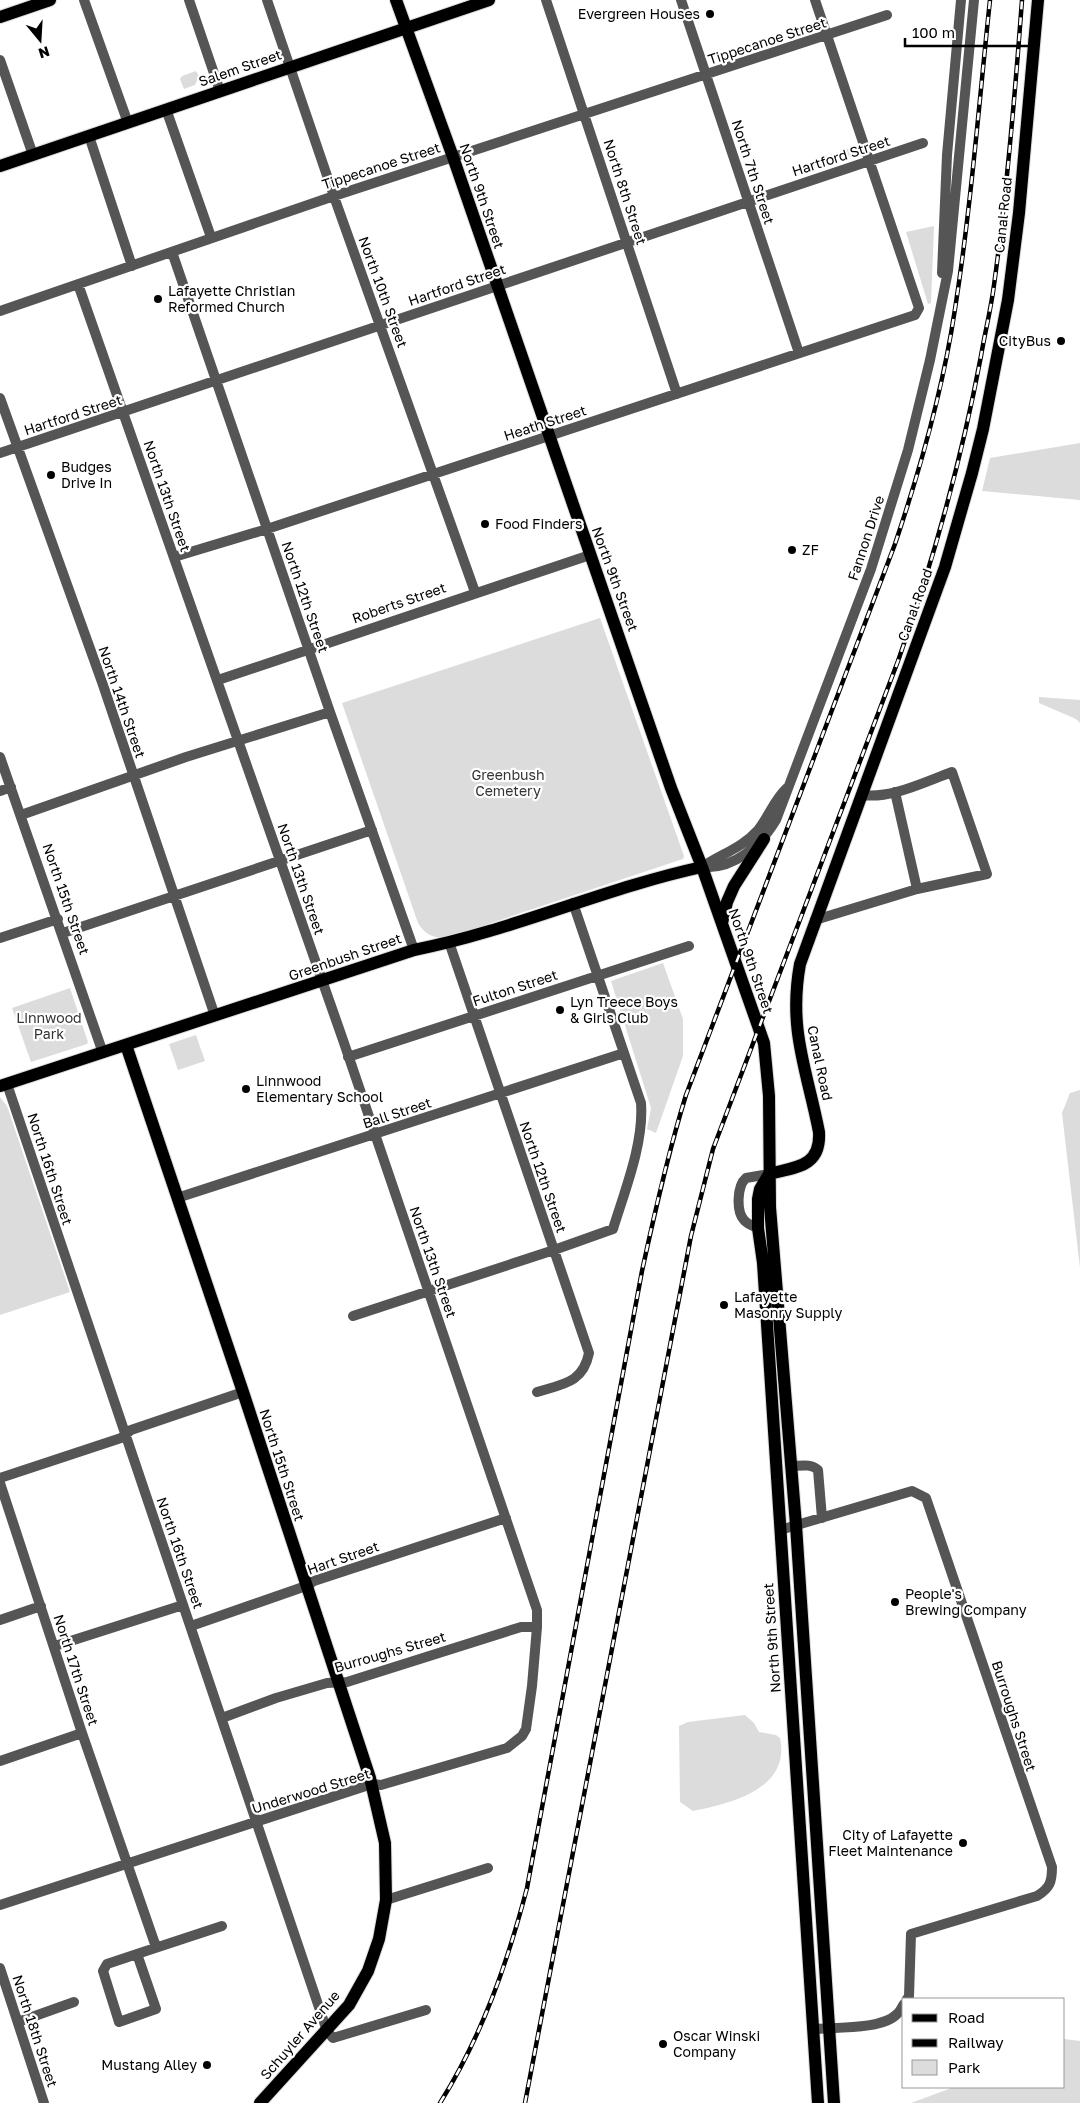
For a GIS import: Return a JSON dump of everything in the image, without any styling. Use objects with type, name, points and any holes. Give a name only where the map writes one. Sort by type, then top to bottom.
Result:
[{"type":"main road","points":[[0,17],[50,0]]},
{"type":"main road","name":"North 9th Street","points":[[396,0],[453,157],[672,788],[764,1043],[770,1096],[770,1207],[796,1525],[834,2103]]},
{"type":"main road","name":"Salem Street","points":[[0,166],[489,0]]},
{"type":"main road","name":"Canal Road","points":[[769,1174],[800,1167],[810,1161],[816,1154],[819,1142],[816,1120],[799,1048],[795,1005],[800,964],[945,567],[983,430],[1008,300],[1019,213],[1038,0]]},
{"type":"main road","points":[[722,923],[727,902],[734,886],[764,840]]},
{"type":"main road","name":"Greenbush Street","points":[[4,1085],[414,950],[449,942],[572,903],[702,867]]},
{"type":"main road","name":"North 15th Street","points":[[126,1045],[372,1784],[386,1843],[386,1900]]},
{"type":"main road","name":"North 9th Street","points":[[769,1174],[760,1189],[758,1228],[763,1263],[818,2103]]},
{"type":"main road","name":"Schuyler Avenue","points":[[260,2103],[349,2005],[368,1971],[379,1939],[386,1900]]},
{"type":"street","points":[[84,0],[128,122]]},
{"type":"street","points":[[188,0],[220,91]]},
{"type":"street","name":"North 10th Street","points":[[267,0],[289,68],[475,592]]},
{"type":"street","name":"North 8th Street","points":[[546,0],[677,394]]},
{"type":"street","name":"North 7th Street","points":[[681,0],[799,353]]},
{"type":"street","points":[[815,0],[869,161]]},
{"type":"street","points":[[959,0],[974,1]]},
{"type":"street","name":"Fannon Drive","points":[[943,288],[941,271],[947,155],[959,0]]},
{"type":"street","name":"Fannon Drive","points":[[702,867],[715,868],[742,856],[764,840],[776,820],[877,551],[908,450],[930,360],[943,288],[948,271],[974,1]]},
{"type":"street","name":"Tippecanoe Street","points":[[0,311],[211,237],[887,15]]},
{"type":"street","points":[[0,60],[33,155]]},
{"type":"street","points":[[166,109],[211,237]]},
{"type":"street","points":[[89,136],[132,266]]},
{"type":"street","name":"Hartford Street","points":[[0,453],[923,143]]},
{"type":"street","name":"Heath Street","points":[[174,557],[267,529],[549,437],[915,315],[919,308],[869,161]]},
{"type":"street","name":"North 12th Street","points":[[172,252],[414,950]]},
{"type":"street","name":"North 13th Street","points":[[78,284],[218,680],[429,1292],[537,1610],[537,1627]]},
{"type":"street","name":"North 14th Street","points":[[0,398],[102,682],[215,1016]]},
{"type":"street","name":"Roberts Street","points":[[218,680],[475,592],[590,555]]},
{"type":"street","points":[[21,815],[238,740],[330,712]]},
{"type":"street","name":"North 15th Street","points":[[0,756],[103,1052]]},
{"type":"street","points":[[815,920],[917,889],[987,874],[952,772],[895,792],[873,796],[862,794]]},
{"type":"street","points":[[0,791],[11,787]]},
{"type":"street","name":"Fannon Drive","points":[[702,867],[747,841],[767,817],[777,797],[787,788]]},
{"type":"street","points":[[895,792],[917,889]]},
{"type":"street","points":[[62,933],[372,830]]},
{"type":"street","points":[[353,1316],[613,1229],[630,1171],[642,1118],[642,1103],[572,903]]},
{"type":"street","points":[[0,938],[58,920]]},
{"type":"street","name":"North 12th Street","points":[[449,942],[589,1353],[586,1365],[579,1376],[572,1381],[537,1392]]},
{"type":"street","name":"Fulton Street","points":[[348,1057],[690,946]]},
{"type":"street","name":"Ball Street","points":[[178,1198],[624,1053]]},
{"type":"street","name":"North 16th Street","points":[[4,1085],[126,1434],[327,2031]]},
{"type":"street","points":[[758,1228],[747,1223],[740,1214],[740,1188],[746,1178],[769,1174]]},
{"type":"street","points":[[0,1478],[121,1438],[131,1430],[243,1392]]},
{"type":"street","points":[[791,1466],[809,1465],[814,1466],[818,1470],[822,1518]]},
{"type":"street","name":"North 17th Street","points":[[0,1483],[82,1734],[156,1947]]},
{"type":"street","name":"Burroughs Street","points":[[780,1530],[912,1491],[926,1498],[1052,1867],[1052,1882],[1047,1890],[1037,1896],[912,1934],[908,1998]]},
{"type":"street","name":"Hart Street","points":[[191,1626],[306,1586],[314,1581],[506,1518]]},
{"type":"street","points":[[54,1646],[184,1605]]},
{"type":"street","points":[[0,1620],[41,1606]]},
{"type":"street","name":"Burroughs Street","points":[[222,1718],[302,1690],[327,1683],[338,1683],[521,1627],[537,1627]]},
{"type":"street","name":"Underwood Street","points":[[0,1905],[372,1784],[381,1784],[507,1748],[522,1736],[526,1729],[537,1627]]},
{"type":"street","points":[[0,1761],[82,1734]]},
{"type":"street","points":[[386,1900],[488,1868]]},
{"type":"street","points":[[137,1954],[156,2009],[119,2022],[103,1971],[107,1964],[156,1947],[222,1926]]},
{"type":"street","name":"North 18th Street","points":[[0,1968],[44,2103]]},
{"type":"street","points":[[18,2022],[74,2002]]},
{"type":"street","points":[[813,2029],[872,2024],[888,2020],[898,2014],[902,2007]]},
{"type":"street","points":[[327,2031],[333,2038],[426,2010]]},
{"type":"green space","points":[[196,71],[199,76],[195,85],[184,89],[180,79],[182,76]]},
{"type":"green space","points":[[854,147],[856,155],[826,166],[823,157]]},
{"type":"green space","points":[[934,226],[931,303],[928,304],[906,232]]},
{"type":"green space","points":[[1080,443],[1080,500],[982,491],[990,458]]},
{"type":"green space","name":"Greenbush Cemetery","points":[[600,618],[684,856],[683,859],[449,937],[431,936],[418,923],[342,703]]},
{"type":"green space","points":[[1039,697],[1080,700],[1080,723],[1076,719],[1039,703]]},
{"type":"green space","points":[[663,963],[683,1019],[683,1056],[656,1133],[647,1129],[651,1108],[611,981]]},
{"type":"green space","name":"Linnwood Park","points":[[70,988],[88,1042],[87,1044],[31,1062],[12,1008]]},
{"type":"green space","points":[[196,1035],[205,1061],[178,1070],[169,1044]]},
{"type":"green space","points":[[1080,1090],[1080,1268],[1062,1113],[1070,1093]]},
{"type":"green space","points":[[0,1097],[7,1106],[70,1292],[0,1315]]},
{"type":"green space","points":[[745,1715],[754,1723],[759,1732],[776,1735],[780,1738],[781,1755],[776,1770],[767,1782],[740,1798],[724,1804],[693,1811],[680,1802],[679,1726],[688,1722]]},
{"type":"green space","points":[[1065,2039],[1080,2041],[1080,2103],[911,2103],[951,2088],[1065,2088]]},
{"type":"railway","points":[[440,2103],[455,2078],[492,1999],[511,1944],[527,1888],[642,1271],[679,1117],[895,544],[930,428],[950,339],[961,271],[990,0]]},
{"type":"railway","points":[[525,2103],[691,1236],[713,1149],[898,661],[935,548],[965,434],[994,285],[1010,143],[1022,0]]},
{"type":"place","name":"Evergreen Houses","points":[[710,14]]},
{"type":"place","name":"Lafayette Christian Reformed Church","points":[[158,299]]},
{"type":"place","name":"CityBus","points":[[1061,341]]},
{"type":"place","name":"Budges Drive In","points":[[51,475]]},
{"type":"place","name":"Food Finders","points":[[485,524]]},
{"type":"place","name":"ZF","points":[[792,550]]},
{"type":"place","name":"Lyn Treece Boys & Girls Club","points":[[560,1010]]},
{"type":"place","name":"Linnwood Elementary School","points":[[246,1089]]},
{"type":"place","name":"Lafayette Masonry Supply","points":[[724,1305]]},
{"type":"place","name":"People's Brewing Company","points":[[895,1602]]},
{"type":"place","name":"City of Lafayette Fleet Maintenance","points":[[963,1843]]},
{"type":"place","name":"Oscar Winski Company","points":[[663,2044]]},
{"type":"place","name":"Mustang Alley","points":[[207,2065]]}]
